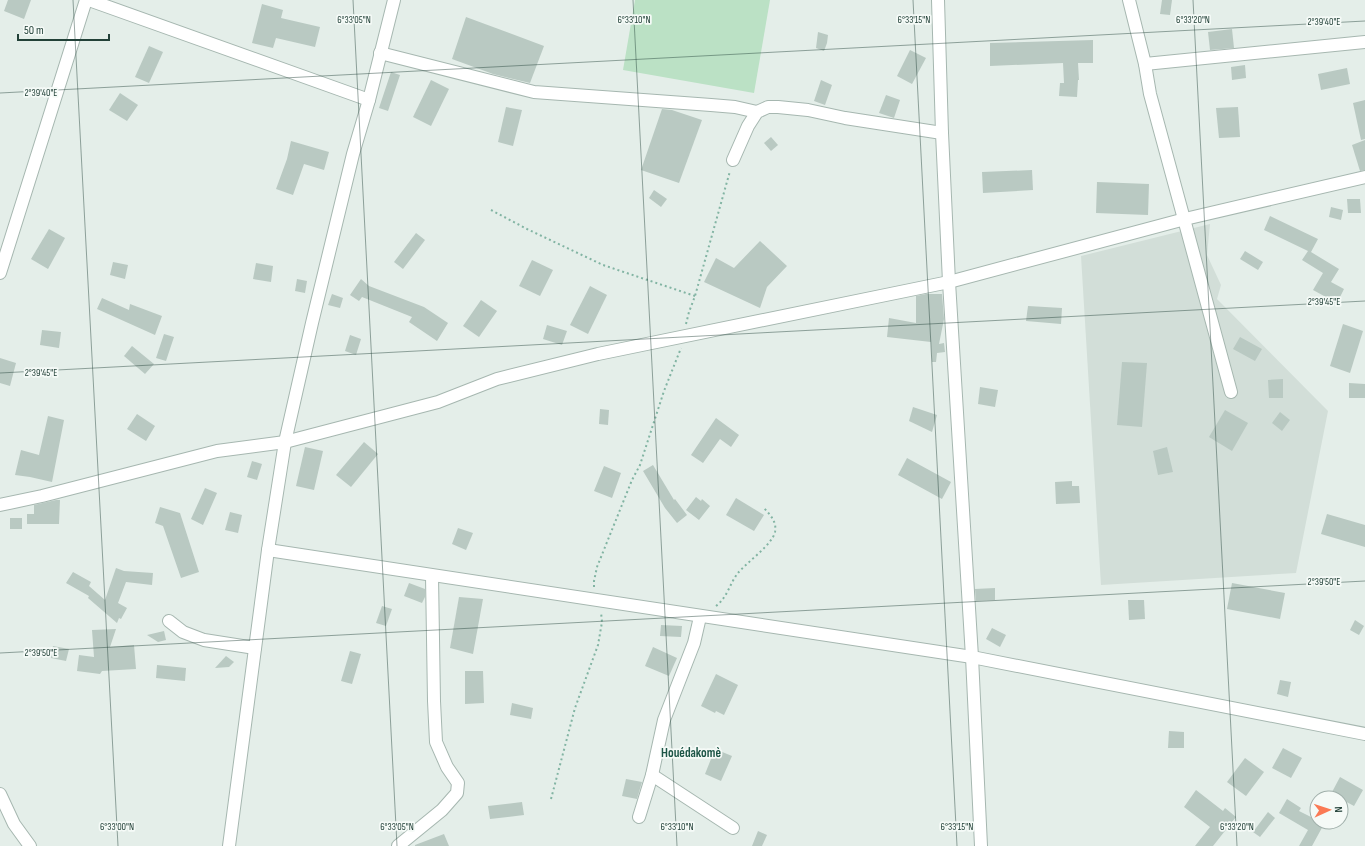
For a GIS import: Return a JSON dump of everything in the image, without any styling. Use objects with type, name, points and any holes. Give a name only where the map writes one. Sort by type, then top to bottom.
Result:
[{"type":"street","points":[[0,273],[88,0],[369,100]]},
{"type":"street","points":[[230,846],[268,550],[285,442],[351,161],[369,100],[394,0]]},
{"type":"street","points":[[938,0],[949,282],[972,657],[980,846]]},
{"type":"street","points":[[1129,0],[1145,64],[1150,94],[1231,392]]},
{"type":"street","points":[[1145,64],[1365,42]]},
{"type":"street","points":[[380,53],[534,92],[711,105],[758,112]]},
{"type":"street","points":[[733,160],[748,126],[758,112],[768,107],[808,110],[846,118],[942,133]]},
{"type":"street","points":[[0,505],[42,496],[217,451],[285,442],[438,402],[497,379],[598,354],[682,338],[949,282],[1185,219],[1365,177]]},
{"type":"street","points":[[268,550],[700,617],[972,657],[1365,734]]},
{"type":"street","points":[[398,846],[442,810],[457,793],[458,783],[447,767],[436,742],[432,576]]},
{"type":"street","points":[[639,817],[652,775],[664,720],[694,643],[700,617]]},
{"type":"street","points":[[170,622],[183,632],[204,640],[255,648]]},
{"type":"street","points":[[652,775],[733,828]]},
{"type":"street","points":[[0,794],[14,824],[30,846]]},
{"type":"path","points":[[551,799],[575,708],[598,645],[602,622],[601,611],[594,593],[594,581],[597,567],[650,436],[664,391],[678,356],[689,312],[695,296],[733,160]]},
{"type":"path","points":[[491,210],[603,265],[695,296]]},
{"type":"path","points":[[700,617],[721,602],[738,572],[758,554],[775,533],[776,524],[764,508]]},
{"type":"shaded area","points":[[1210,224],[1207,255],[1221,285],[1217,299],[1328,411],[1296,573],[1101,585],[1081,256]]},
{"type":"green space","points":[[635,0],[770,0],[754,93],[623,70]]},
{"type":"building","points":[[8,0],[31,0],[24,19],[4,11]]},
{"type":"building","points":[[1162,0],[1172,0],[1170,15],[1160,14]]},
{"type":"building","points":[[262,4],[283,10],[281,18],[320,27],[315,47],[276,38],[273,48],[252,43]]},
{"type":"building","points":[[466,17],[544,46],[530,83],[493,74],[452,59]]},
{"type":"building","points":[[1232,29],[1234,48],[1210,50],[1208,32]]},
{"type":"building","points":[[818,32],[828,35],[824,51],[816,48]]},
{"type":"building","points":[[1093,40],[1093,63],[1078,63],[1079,80],[1077,97],[1059,96],[1060,83],[1064,83],[1063,63],[990,66],[990,43]]},
{"type":"building","points":[[149,46],[163,52],[149,83],[135,77]]},
{"type":"building","points":[[910,50],[926,58],[912,84],[897,76]]},
{"type":"building","points":[[1245,65],[1246,78],[1232,80],[1231,67]]},
{"type":"building","points":[[1347,68],[1350,84],[1321,90],[1318,74]]},
{"type":"building","points":[[391,72],[400,75],[388,111],[379,108]]},
{"type":"building","points":[[431,80],[449,89],[431,126],[413,117]]},
{"type":"building","points":[[821,80],[832,85],[825,105],[814,101]]},
{"type":"building","points":[[120,93],[138,105],[127,121],[109,110]]},
{"type":"building","points":[[886,95],[900,100],[894,118],[879,113]]},
{"type":"building","points":[[1365,100],[1365,139],[1361,140],[1353,103]]},
{"type":"building","points":[[506,107],[522,110],[513,146],[498,142]]},
{"type":"building","points":[[1238,107],[1240,137],[1219,138],[1216,108]]},
{"type":"building","points":[[662,109],[672,110],[702,120],[679,183],[641,170]]},
{"type":"building","points":[[771,137],[778,145],[771,151],[764,143]]},
{"type":"building","points":[[1365,140],[1365,170],[1360,171],[1352,145]]},
{"type":"building","points":[[291,141],[329,152],[324,170],[304,164],[293,195],[276,189],[287,159]]},
{"type":"building","points":[[1032,170],[1033,190],[983,193],[982,172]]},
{"type":"building","points":[[1097,182],[1149,184],[1148,215],[1096,213]]},
{"type":"building","points":[[654,190],[667,199],[661,207],[649,198]]},
{"type":"building","points":[[1347,199],[1360,199],[1361,213],[1348,213]]},
{"type":"building","points":[[1331,207],[1343,210],[1341,220],[1329,217]]},
{"type":"building","points":[[1270,216],[1318,239],[1311,252],[1339,269],[1331,282],[1344,289],[1337,303],[1313,290],[1323,273],[1302,260],[1308,251],[1264,230]]},
{"type":"building","points":[[49,229],[65,238],[48,269],[31,259]]},
{"type":"building","points":[[416,233],[425,240],[403,269],[394,262]]},
{"type":"building","points":[[760,241],[787,266],[767,287],[760,308],[704,282],[716,258],[734,268]]},
{"type":"building","points":[[1245,251],[1263,262],[1258,270],[1240,259]]},
{"type":"building","points":[[532,260],[553,270],[540,296],[519,286]]},
{"type":"building","points":[[113,262],[128,265],[125,279],[110,275]]},
{"type":"building","points":[[256,263],[273,266],[271,282],[253,279]]},
{"type":"building","points":[[297,279],[307,281],[305,293],[295,291]]},
{"type":"building","points":[[361,279],[369,286],[424,307],[448,323],[437,341],[409,322],[412,317],[362,297],[359,301],[350,295]]},
{"type":"building","points":[[590,286],[607,295],[588,334],[570,325]]},
{"type":"building","points":[[332,294],[343,298],[340,308],[328,305]]},
{"type":"building","points":[[926,294],[942,294],[944,319],[939,344],[944,343],[945,352],[937,353],[936,362],[932,362],[931,342],[887,337],[889,318],[916,323],[916,296]]},
{"type":"building","points":[[102,298],[129,310],[130,304],[162,316],[155,335],[97,309]]},
{"type":"building","points":[[481,300],[497,311],[479,337],[463,326]]},
{"type":"building","points":[[1028,306],[1062,308],[1061,324],[1026,321]]},
{"type":"building","points":[[1343,324],[1363,331],[1350,373],[1330,366]]},
{"type":"building","points":[[547,325],[567,331],[562,345],[543,339]]},
{"type":"building","points":[[42,330],[61,332],[59,348],[40,345]]},
{"type":"building","points":[[164,334],[174,337],[166,361],[156,358]]},
{"type":"building","points":[[350,335],[361,339],[356,355],[345,351]]},
{"type":"building","points":[[1240,337],[1262,349],[1255,361],[1233,349]]},
{"type":"building","points":[[132,346],[154,364],[145,374],[124,356]]},
{"type":"building","points":[[0,358],[16,363],[10,386],[0,383]]},
{"type":"building","points":[[1122,362],[1147,363],[1142,427],[1117,425]]},
{"type":"building","points":[[1283,379],[1283,398],[1269,398],[1268,380]]},
{"type":"building","points":[[1349,383],[1365,384],[1365,398],[1349,398]]},
{"type":"building","points":[[980,387],[998,390],[995,407],[978,404]]},
{"type":"building","points":[[913,407],[937,415],[932,432],[909,421]]},
{"type":"building","points":[[600,409],[609,410],[608,425],[599,424]]},
{"type":"building","points":[[1225,410],[1248,423],[1232,451],[1209,437]]},
{"type":"building","points":[[1280,412],[1290,420],[1282,431],[1272,423]]},
{"type":"building","points":[[137,414],[155,426],[146,441],[127,429]]},
{"type":"building","points":[[48,416],[64,420],[52,482],[15,475],[21,450],[39,455]]},
{"type":"building","points":[[716,418],[739,435],[731,447],[720,439],[703,463],[691,455]]},
{"type":"building","points":[[364,442],[378,454],[351,487],[336,475]]},
{"type":"building","points":[[305,447],[323,451],[314,490],[296,486]]},
{"type":"building","points":[[1167,447],[1173,472],[1158,475],[1153,451]]},
{"type":"building","points":[[907,458],[951,482],[942,499],[898,475]]},
{"type":"building","points":[[252,461],[262,464],[257,480],[247,477]]},
{"type":"building","points":[[653,465],[674,500],[675,499],[687,515],[677,523],[665,508],[643,471]]},
{"type":"building","points":[[604,466],[621,473],[612,498],[594,491]]},
{"type":"building","points":[[1072,481],[1072,486],[1079,486],[1080,503],[1056,504],[1055,482]]},
{"type":"building","points":[[205,488],[217,493],[203,525],[191,519]]},
{"type":"building","points":[[696,497],[701,501],[702,499],[710,506],[699,520],[686,510]]},
{"type":"building","points":[[736,498],[764,515],[754,531],[726,515]]},
{"type":"building","points":[[60,500],[59,524],[27,524],[27,514],[34,514],[34,505]]},
{"type":"building","points":[[160,507],[180,513],[199,572],[181,578],[163,526],[155,523]]},
{"type":"building","points":[[230,512],[242,515],[238,533],[225,530]]},
{"type":"building","points":[[1327,514],[1365,525],[1365,547],[1321,534]]},
{"type":"building","points":[[10,518],[22,518],[22,529],[10,529]]},
{"type":"building","points":[[458,528],[473,533],[466,550],[452,544]]},
{"type":"building","points":[[116,568],[124,571],[153,573],[152,585],[126,582],[118,603],[127,608],[117,623],[88,598],[89,596],[66,583],[73,572],[91,582],[89,586],[105,600]]},
{"type":"building","points":[[409,583],[425,589],[425,597],[422,603],[404,596]]},
{"type":"building","points":[[1232,583],[1285,593],[1280,619],[1227,609]]},
{"type":"building","points":[[995,588],[995,600],[976,601],[975,589]]},
{"type":"building","points":[[459,597],[483,599],[473,654],[450,648]]},
{"type":"building","points":[[1128,600],[1144,600],[1145,619],[1129,620]]},
{"type":"building","points":[[382,606],[392,609],[386,626],[376,623]]},
{"type":"building","points":[[1355,620],[1364,626],[1359,635],[1350,630]]},
{"type":"building","points":[[661,625],[682,626],[681,637],[660,636]]},
{"type":"building","points":[[992,628],[1006,635],[1000,647],[986,639]]},
{"type":"building","points":[[116,629],[110,647],[134,645],[136,669],[102,671],[100,674],[77,671],[79,655],[94,657],[92,630]]},
{"type":"building","points":[[164,631],[166,640],[158,642],[147,635]]},
{"type":"building","points":[[53,646],[69,649],[66,661],[51,658]]},
{"type":"building","points":[[653,647],[677,658],[669,676],[645,666]]},
{"type":"building","points":[[350,651],[361,654],[352,684],[341,681]]},
{"type":"building","points":[[226,656],[234,662],[229,667],[215,668]]},
{"type":"building","points":[[157,665],[186,668],[185,681],[156,678]]},
{"type":"building","points":[[465,671],[483,671],[484,703],[465,704]]},
{"type":"building","points":[[716,674],[738,685],[724,715],[716,711],[715,713],[701,706]]},
{"type":"building","points":[[1280,680],[1291,682],[1288,697],[1277,694]]},
{"type":"building","points":[[512,703],[533,708],[531,719],[510,715]]},
{"type":"building","points":[[1169,731],[1184,732],[1184,748],[1168,748]]},
{"type":"building","points":[[1283,748],[1302,758],[1291,778],[1272,768]]},
{"type":"building","points":[[715,749],[732,756],[721,781],[705,774]]},
{"type":"building","points":[[1245,758],[1264,772],[1246,796],[1227,782]]},
{"type":"building","points":[[1340,777],[1363,790],[1354,806],[1349,803],[1349,790],[1333,790]]},
{"type":"building","points":[[626,779],[642,782],[637,799],[622,796]]},
{"type":"building","points":[[1196,790],[1223,811],[1225,808],[1236,817],[1213,846],[1195,846],[1210,827],[1184,807]]},
{"type":"building","points":[[1287,799],[1301,808],[1299,811],[1309,816],[1309,830],[1321,830],[1312,846],[1299,846],[1308,830],[1279,813]]},
{"type":"building","points":[[522,802],[524,815],[490,819],[488,806]]},
{"type":"building","points":[[1268,812],[1275,818],[1260,837],[1253,832]]},
{"type":"building","points":[[758,831],[767,835],[762,846],[752,846]]},
{"type":"building","points":[[444,834],[449,846],[415,846],[415,845]]},
{"type":"district","name":"Houédakomè","points":[[691,753]]}]
